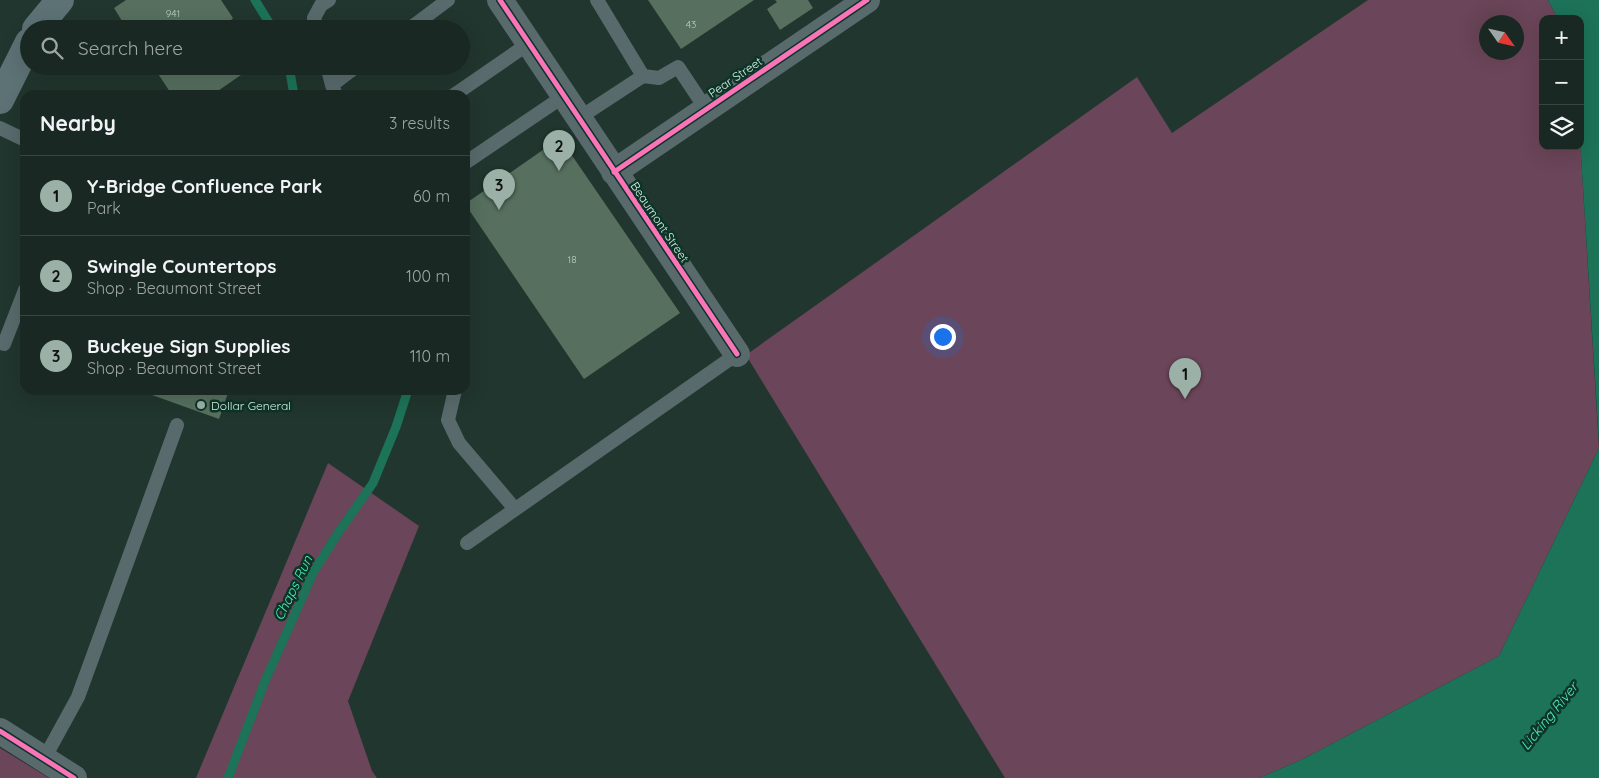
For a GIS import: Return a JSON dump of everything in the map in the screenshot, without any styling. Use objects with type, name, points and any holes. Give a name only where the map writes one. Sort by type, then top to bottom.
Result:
[{"type":"main road","points":[[43,20],[60,0]]},
{"type":"main road","points":[[0,100],[20,60]]},
{"type":"street","name":"Beaumont Street","points":[[500,0],[737,354]]},
{"type":"street","name":"Pear Street","points":[[614,172],[867,0]]},
{"type":"street","points":[[0,731],[74,778]]},
{"type":"lane","points":[[317,20],[321,5],[329,0]]},
{"type":"lane","points":[[421,20],[448,0]]},
{"type":"lane","points":[[596,0],[643,76]]},
{"type":"lane","points":[[461,90],[528,44]]},
{"type":"lane","points":[[579,118],[643,76],[659,78],[678,67],[706,109]]},
{"type":"lane","points":[[330,75],[334,90],[349,75]]},
{"type":"lane","points":[[470,160],[564,96]]},
{"type":"lane","points":[[0,128],[20,138]]},
{"type":"lane","points":[[4,344],[20,303]]},
{"type":"lane","points":[[467,543],[737,354]]},
{"type":"lane","points":[[454,395],[448,420],[459,443],[515,509]]},
{"type":"lane","points":[[44,759],[78,697],[176,425]]},
{"type":"shaded area","points":[[1368,0],[1548,0],[1556,15],[1539,15],[1539,150],[1581,150],[1599,448],[1499,656],[1301,760],[1259,778],[1005,778],[746,355],[1137,77],[1172,133]]},
{"type":"shaded area","points":[[328,463],[419,526],[348,701],[372,771],[377,778],[196,778]]},
{"type":"shaded area","points":[[0,748],[49,778],[0,778]]},
{"type":"water","points":[[1548,0],[1599,0],[1599,443],[1581,150],[1584,150],[1584,15],[1556,15]]},
{"type":"water","name":"Licking River","points":[[1599,448],[1599,778],[1259,778],[1301,760],[1499,656]]},
{"type":"building","points":[[126,0],[221,0],[233,18],[231,20],[121,20],[114,8]]},
{"type":"building","points":[[648,0],[754,0],[681,49]]},
{"type":"building","points":[[775,0],[808,0],[813,8],[780,30],[767,9],[777,2]]},
{"type":"building","points":[[159,75],[241,75],[219,90],[169,90]]},
{"type":"building","points":[[560,138],[680,313],[584,379],[470,211],[470,201]]},
{"type":"building","name":"Dollar General","points":[[152,395],[227,395],[219,419]]},
{"type":"waterway","name":"Chaps Run","points":[[255,0],[267,20]]},
{"type":"waterway","name":"Chaps Run","points":[[291,75],[293,90]]},
{"type":"waterway","name":"Chaps Run","points":[[228,778],[265,681],[314,571],[373,483],[396,427],[406,395]]},
{"type":"cycle path","points":[[500,0],[737,354]]},
{"type":"cycle path","points":[[614,172],[867,0]]},
{"type":"cycle path","points":[[0,731],[74,778]]},
{"type":"place","name":"Swingle Countertops","points":[[559,171]]},
{"type":"place","name":"Buckeye Sign Supplies","points":[[499,210]]},
{"type":"place","name":"Y-Bridge Confluence Park","points":[[1185,399]]},
{"type":"place","name":"Dollar General","points":[[201,405]]}]
